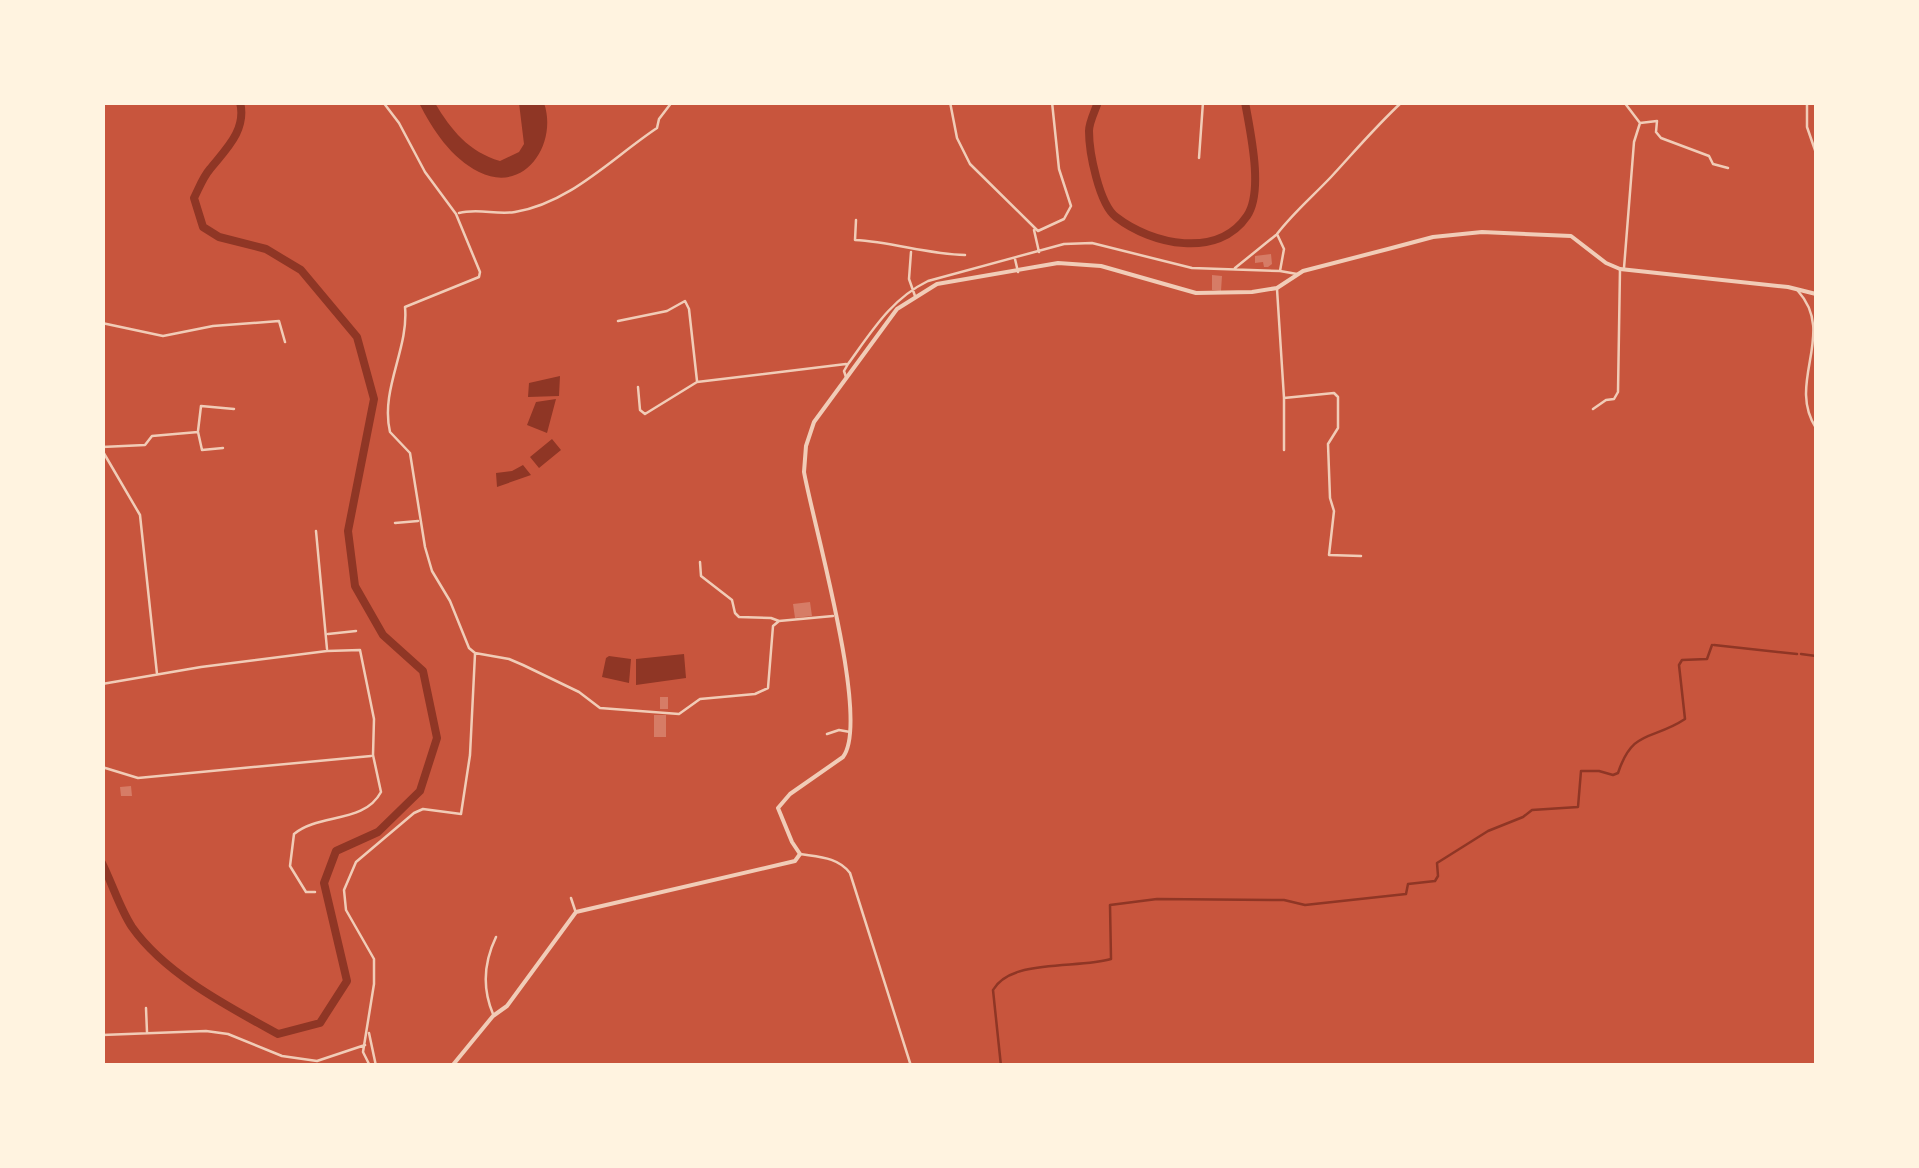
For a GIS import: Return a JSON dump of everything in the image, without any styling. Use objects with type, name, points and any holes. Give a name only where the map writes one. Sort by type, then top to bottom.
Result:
[{"type":"street","points":[[384,102],[425,172],[456,214],[480,272],[479,277],[405,307],[407,328],[388,401],[390,432],[406,446],[414,466],[432,571],[450,601],[468,648],[475,653],[510,659],[579,692],[600,708],[679,714],[700,699],[755,694],[768,688],[774,626],[779,621]]},
{"type":"street","points":[[456,214],[470,210],[512,213],[554,200],[657,128],[672,102]]},
{"type":"street","points":[[950,102],[957,138],[970,164],[1038,231],[1070,212],[1058,170],[1052,102]]},
{"type":"street","points":[[1199,158],[1203,102]]},
{"type":"street","points":[[1233,269],[1277,234],[1292,212],[1402,102]]},
{"type":"street","points":[[1624,102],[1640,123]]},
{"type":"street","points":[[1807,102],[1807,127],[1816,152]]},
{"type":"street","points":[[1640,123],[1656,120],[1656,132],[1661,138],[1728,168]]},
{"type":"street","points":[[1592,409],[1614,399],[1618,392],[1622,269],[1634,142],[1640,123]]},
{"type":"street","points":[[856,220],[853,240],[965,256]]},
{"type":"street","points":[[1034,229],[1039,252]]},
{"type":"street","points":[[911,1066],[850,873],[833,860],[800,854],[778,808],[790,794],[842,757],[848,750],[851,732],[847,676],[804,472],[806,446],[814,422],[896,309],[938,284],[1058,263],[1101,266],[1196,293],[1232,295],[1277,288],[1298,274],[1433,237],[1482,232],[1571,236],[1606,263],[1622,269],[1816,294]]},
{"type":"street","points":[[1277,234],[1284,249],[1280,271]]},
{"type":"street","points":[[847,379],[844,372],[848,364],[893,303],[912,288],[1064,244],[1092,242],[1192,268],[1298,274]]},
{"type":"street","points":[[912,250],[909,268],[916,296]]},
{"type":"street","points":[[1014,257],[1018,272]]},
{"type":"street","points":[[1277,288],[1284,450]]},
{"type":"street","points":[[1798,290],[1815,318],[1804,395],[1808,415],[1816,428]]},
{"type":"street","points":[[618,321],[667,311],[685,301],[697,382]]},
{"type":"street","points":[[102,323],[163,336],[213,326],[280,322],[285,342]]},
{"type":"street","points":[[638,386],[640,410],[645,414],[697,382],[848,364]]},
{"type":"street","points":[[1284,398],[1334,394],[1338,397],[1338,428],[1328,444],[1334,511],[1329,554],[1362,556]]},
{"type":"street","points":[[223,448],[201,449],[200,406],[234,409]]},
{"type":"street","points":[[158,675],[140,516],[102,448],[142,446],[152,436],[198,432]]},
{"type":"street","points":[[395,523],[421,520]]},
{"type":"street","points":[[316,531],[327,651]]},
{"type":"street","points":[[700,562],[701,576],[732,600],[736,616],[779,621],[835,616]]},
{"type":"street","points":[[326,634],[356,630]]},
{"type":"street","points":[[102,684],[327,651],[355,648],[361,652],[374,720],[373,756],[381,792],[376,800],[354,814],[305,826],[291,838],[290,866],[296,881],[306,893],[315,892]]},
{"type":"street","points":[[370,1066],[363,1052],[367,1045],[374,958],[346,910],[344,890],[356,862],[414,814],[422,810],[461,814],[470,755],[475,653]]},
{"type":"street","points":[[827,734],[851,732]]},
{"type":"street","points":[[102,767],[138,778],[373,756]]},
{"type":"street","points":[[452,1066],[493,1016],[507,1006],[576,912],[795,861],[800,854]]},
{"type":"street","points":[[571,898],[576,912]]},
{"type":"street","points":[[493,1016],[485,976],[496,937]]},
{"type":"street","points":[[146,1008],[147,1034]]},
{"type":"street","points":[[367,1027],[376,1066]]},
{"type":"street","points":[[102,1035],[228,1034],[282,1056],[317,1062],[367,1045]]},
{"type":"shaded area","points":[[419,103],[435,103],[462,139],[500,161],[519,152],[524,144],[519,103],[544,103],[547,118],[542,148],[534,161],[511,177],[479,172],[451,151]]},
{"type":"shaded area","points":[[560,376],[559,396],[528,397],[529,383]]},
{"type":"shaded area","points":[[556,399],[547,433],[527,425],[536,402]]},
{"type":"shaded area","points":[[552,439],[561,450],[539,468],[530,457]]},
{"type":"shaded area","points":[[523,465],[531,475],[497,487],[496,473]]},
{"type":"shaded area","points":[[684,654],[686,678],[636,685],[636,659]]},
{"type":"shaded area","points":[[609,656],[631,659],[629,683],[602,677]]},
{"type":"building","points":[[1271,254],[1272,264],[1268,267],[1263,262],[1255,263],[1255,256]]},
{"type":"building","points":[[1212,275],[1222,276],[1221,291],[1212,290]]},
{"type":"building","points":[[810,602],[812,616],[795,618],[793,604]]},
{"type":"building","points":[[660,697],[668,697],[668,709],[660,709]]},
{"type":"building","points":[[654,715],[666,715],[666,737],[654,737]]},
{"type":"building","points":[[131,786],[132,796],[121,796],[120,787]]},
{"type":"waterway","points":[[102,863],[132,927],[180,974],[278,1034],[320,1023],[347,981],[324,883],[336,851],[378,832],[420,791],[437,738],[423,671],[383,635],[355,586],[348,531],[374,399],[357,337],[301,270],[266,249],[219,237],[203,227],[194,198],[205,175],[238,130],[240,102]]},
{"type":"waterway","points":[[1098,102],[1089,140],[1096,177],[1110,210],[1148,235],[1184,243],[1202,243],[1235,230],[1252,205],[1254,160],[1245,102]]},
{"type":"waterway","points":[[1001,1066],[993,990],[1002,980],[1030,969],[1111,959],[1110,905],[1157,899],[1284,900],[1305,905],[1406,894],[1408,884],[1435,881],[1437,863],[1488,831],[1532,810],[1578,807],[1581,771],[1618,773],[1637,742],[1685,719],[1679,665],[1682,660],[1707,659],[1712,645]]},
{"type":"waterway","points":[[1714,645],[1797,654]]},
{"type":"waterway","points":[[1801,654],[1816,656]]}]
